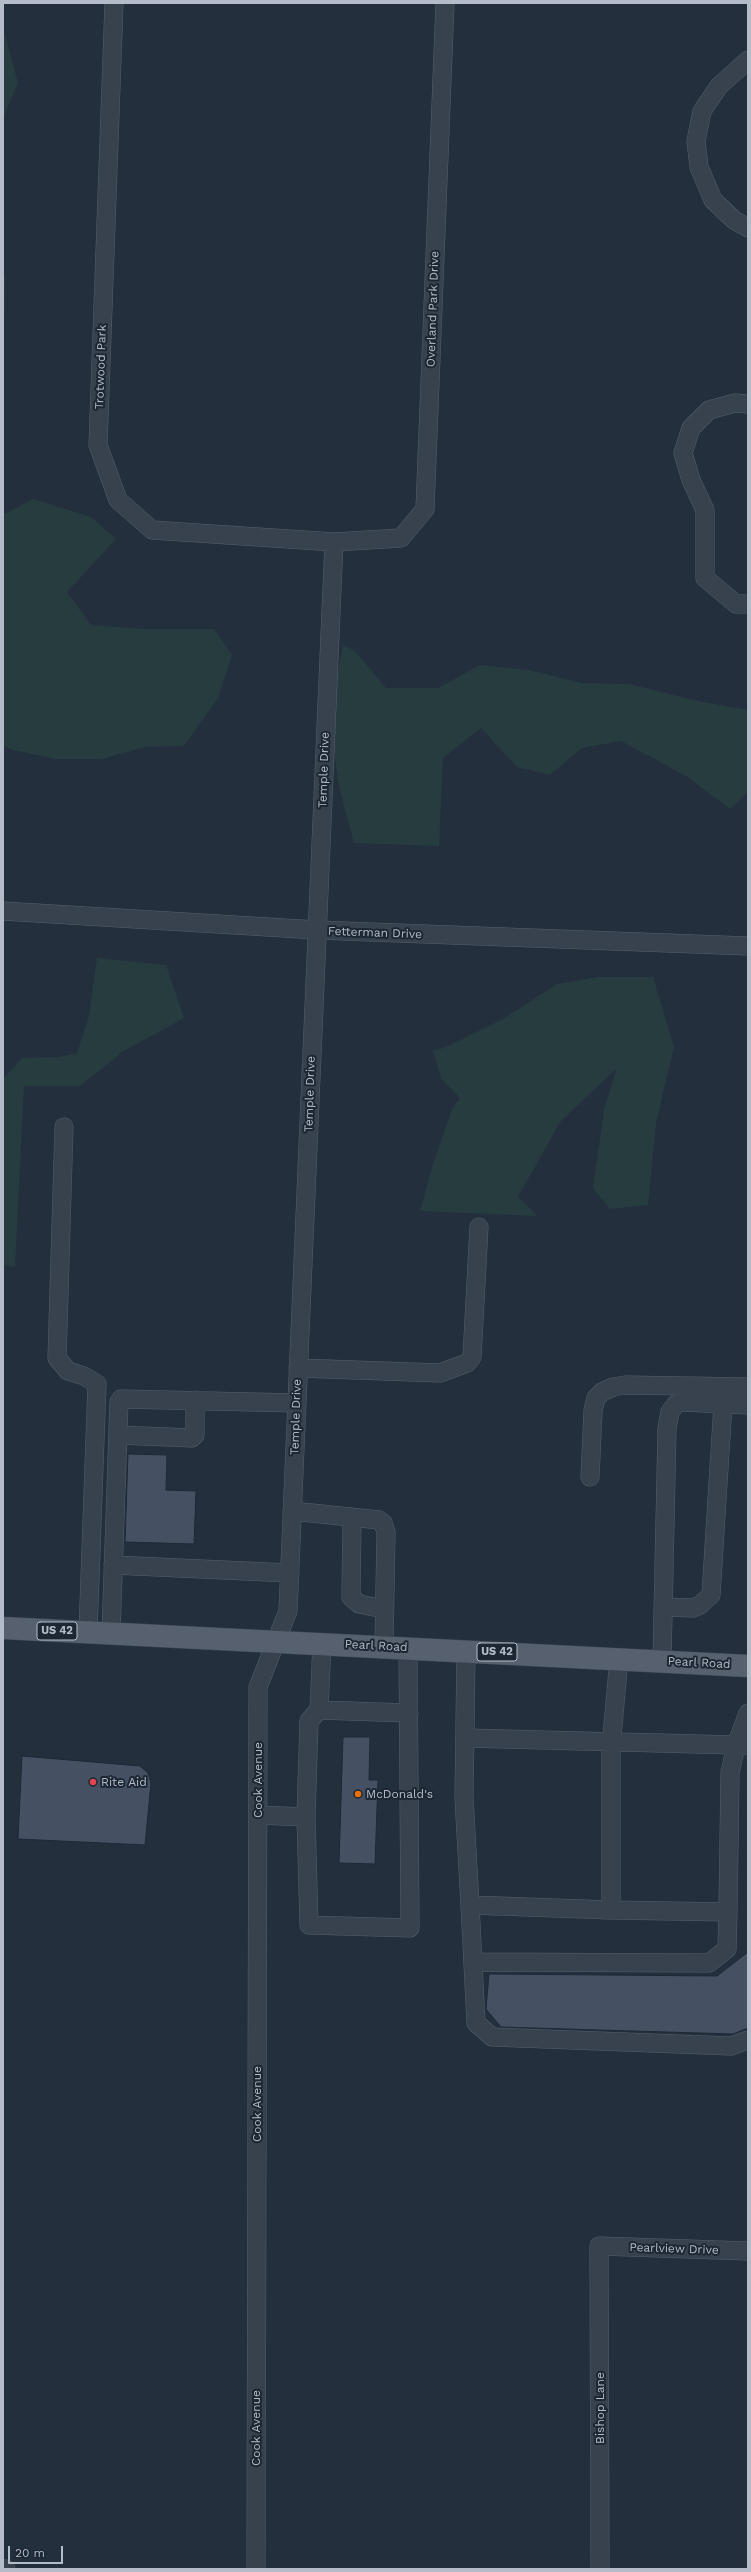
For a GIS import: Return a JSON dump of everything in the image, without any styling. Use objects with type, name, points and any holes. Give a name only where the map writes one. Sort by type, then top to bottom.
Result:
[{"type":"main road","name":"Pearl Road","points":[[3,1628],[277,1643],[322,1643],[384,1646],[748,1666]]},
{"type":"street","name":"Trotwood Park","points":[[114,3],[98,445],[118,500],[152,530],[334,542]]},
{"type":"street","name":"Overland Park Drive","points":[[334,542],[401,538],[425,509],[445,3]]},
{"type":"street","points":[[748,60],[719,86],[706,105],[702,112],[696,141],[700,167],[713,200],[734,220],[748,228]]},
{"type":"street","points":[[748,404],[734,403],[709,410],[691,428],[683,454],[691,480],[705,510],[705,578],[736,604],[748,604]]},
{"type":"street","name":"Temple Drive","points":[[277,1643],[288,1611],[334,542]]},
{"type":"street","name":"Fetterman Drive","points":[[3,911],[317,930],[748,946]]},
{"type":"street","points":[[64,1127],[57,1358],[68,1371],[84,1376],[97,1384],[88,1632]]},
{"type":"street","points":[[298,1368],[440,1373],[466,1363],[472,1357],[479,1227]]},
{"type":"street","points":[[590,1477],[593,1410],[596,1398],[602,1392],[613,1387],[625,1385],[748,1387]]},
{"type":"street","points":[[111,1633],[119,1402],[121,1399],[297,1403]]},
{"type":"street","points":[[118,1435],[192,1438],[195,1435],[196,1400]]},
{"type":"street","points":[[662,1661],[667,1429],[670,1412],[676,1404],[683,1402],[748,1405]]},
{"type":"street","points":[[663,1607],[693,1608],[706,1601],[713,1588],[723,1404]]},
{"type":"street","points":[[292,1511],[379,1520],[383,1523],[386,1532],[384,1646]]},
{"type":"street","points":[[352,1517],[351,1597],[359,1604],[384,1609]]},
{"type":"street","points":[[113,1565],[290,1572]]},
{"type":"street","name":"Cook Avenue","points":[[256,2569],[258,1687],[277,1643]]},
{"type":"street","points":[[322,1643],[319,1710],[308,1721],[306,1817],[309,1925],[410,1928],[408,1648]]},
{"type":"street","points":[[466,1651],[464,1798],[476,2023],[492,2037],[731,2046],[748,2040]]},
{"type":"street","points":[[611,1910],[612,1741],[619,1659]]},
{"type":"street","points":[[319,1710],[409,1713]]},
{"type":"street","points":[[473,1962],[709,1963],[726,1949],[730,1773],[742,1745],[748,1713]]},
{"type":"street","points":[[465,1738],[742,1745]]},
{"type":"street","points":[[258,1816],[306,1817]]},
{"type":"street","points":[[470,1906],[728,1912]]},
{"type":"street","name":"Pearlview Drive","points":[[599,2246],[748,2251]]},
{"type":"street","name":"Bishop Lane","points":[[599,2246],[600,2569]]},
{"type":"green space","points":[[3,27],[18,83],[3,118]]},
{"type":"green space","points":[[3,272],[5,277],[3,374]]},
{"type":"green space","points":[[33,499],[91,517],[116,539],[67,592],[91,625],[144,629],[214,629],[232,655],[218,698],[184,746],[146,747],[101,759],[54,759],[9,749],[3,745],[3,515]]},
{"type":"green space","points":[[343,645],[355,651],[386,688],[438,688],[480,665],[529,670],[581,683],[629,684],[698,701],[748,710],[748,792],[730,809],[686,776],[621,741],[582,748],[550,775],[517,767],[481,728],[443,758],[439,846],[354,843],[339,787],[329,718]]},
{"type":"green space","points":[[97,958],[166,965],[184,1018],[124,1051],[80,1086],[24,1086],[15,1267],[3,1265],[3,1079],[22,1058],[59,1057],[77,1053],[89,1016]]},
{"type":"green space","points":[[598,977],[653,977],[674,1047],[656,1123],[648,1205],[610,1209],[593,1188],[604,1110],[617,1068],[560,1122],[518,1197],[538,1216],[420,1211],[434,1161],[453,1107],[460,1098],[441,1079],[433,1050],[444,1048],[503,1019],[557,984]]},
{"type":"building","points":[[128,1454],[167,1455],[166,1490],[196,1491],[194,1544],[125,1542]]},
{"type":"building","points":[[343,1737],[370,1737],[369,1780],[378,1780],[375,1864],[339,1863]]},
{"type":"building","points":[[22,1756],[140,1766],[148,1773],[151,1783],[145,1845],[18,1839]]},
{"type":"building","points":[[748,1952],[748,2028],[733,2034],[501,2027],[486,2009],[489,1974],[717,1976]]},
{"type":"place","name":"Rite Aid","points":[[93,1782]]},
{"type":"place","name":"McDonald's","points":[[358,1794]]}]
